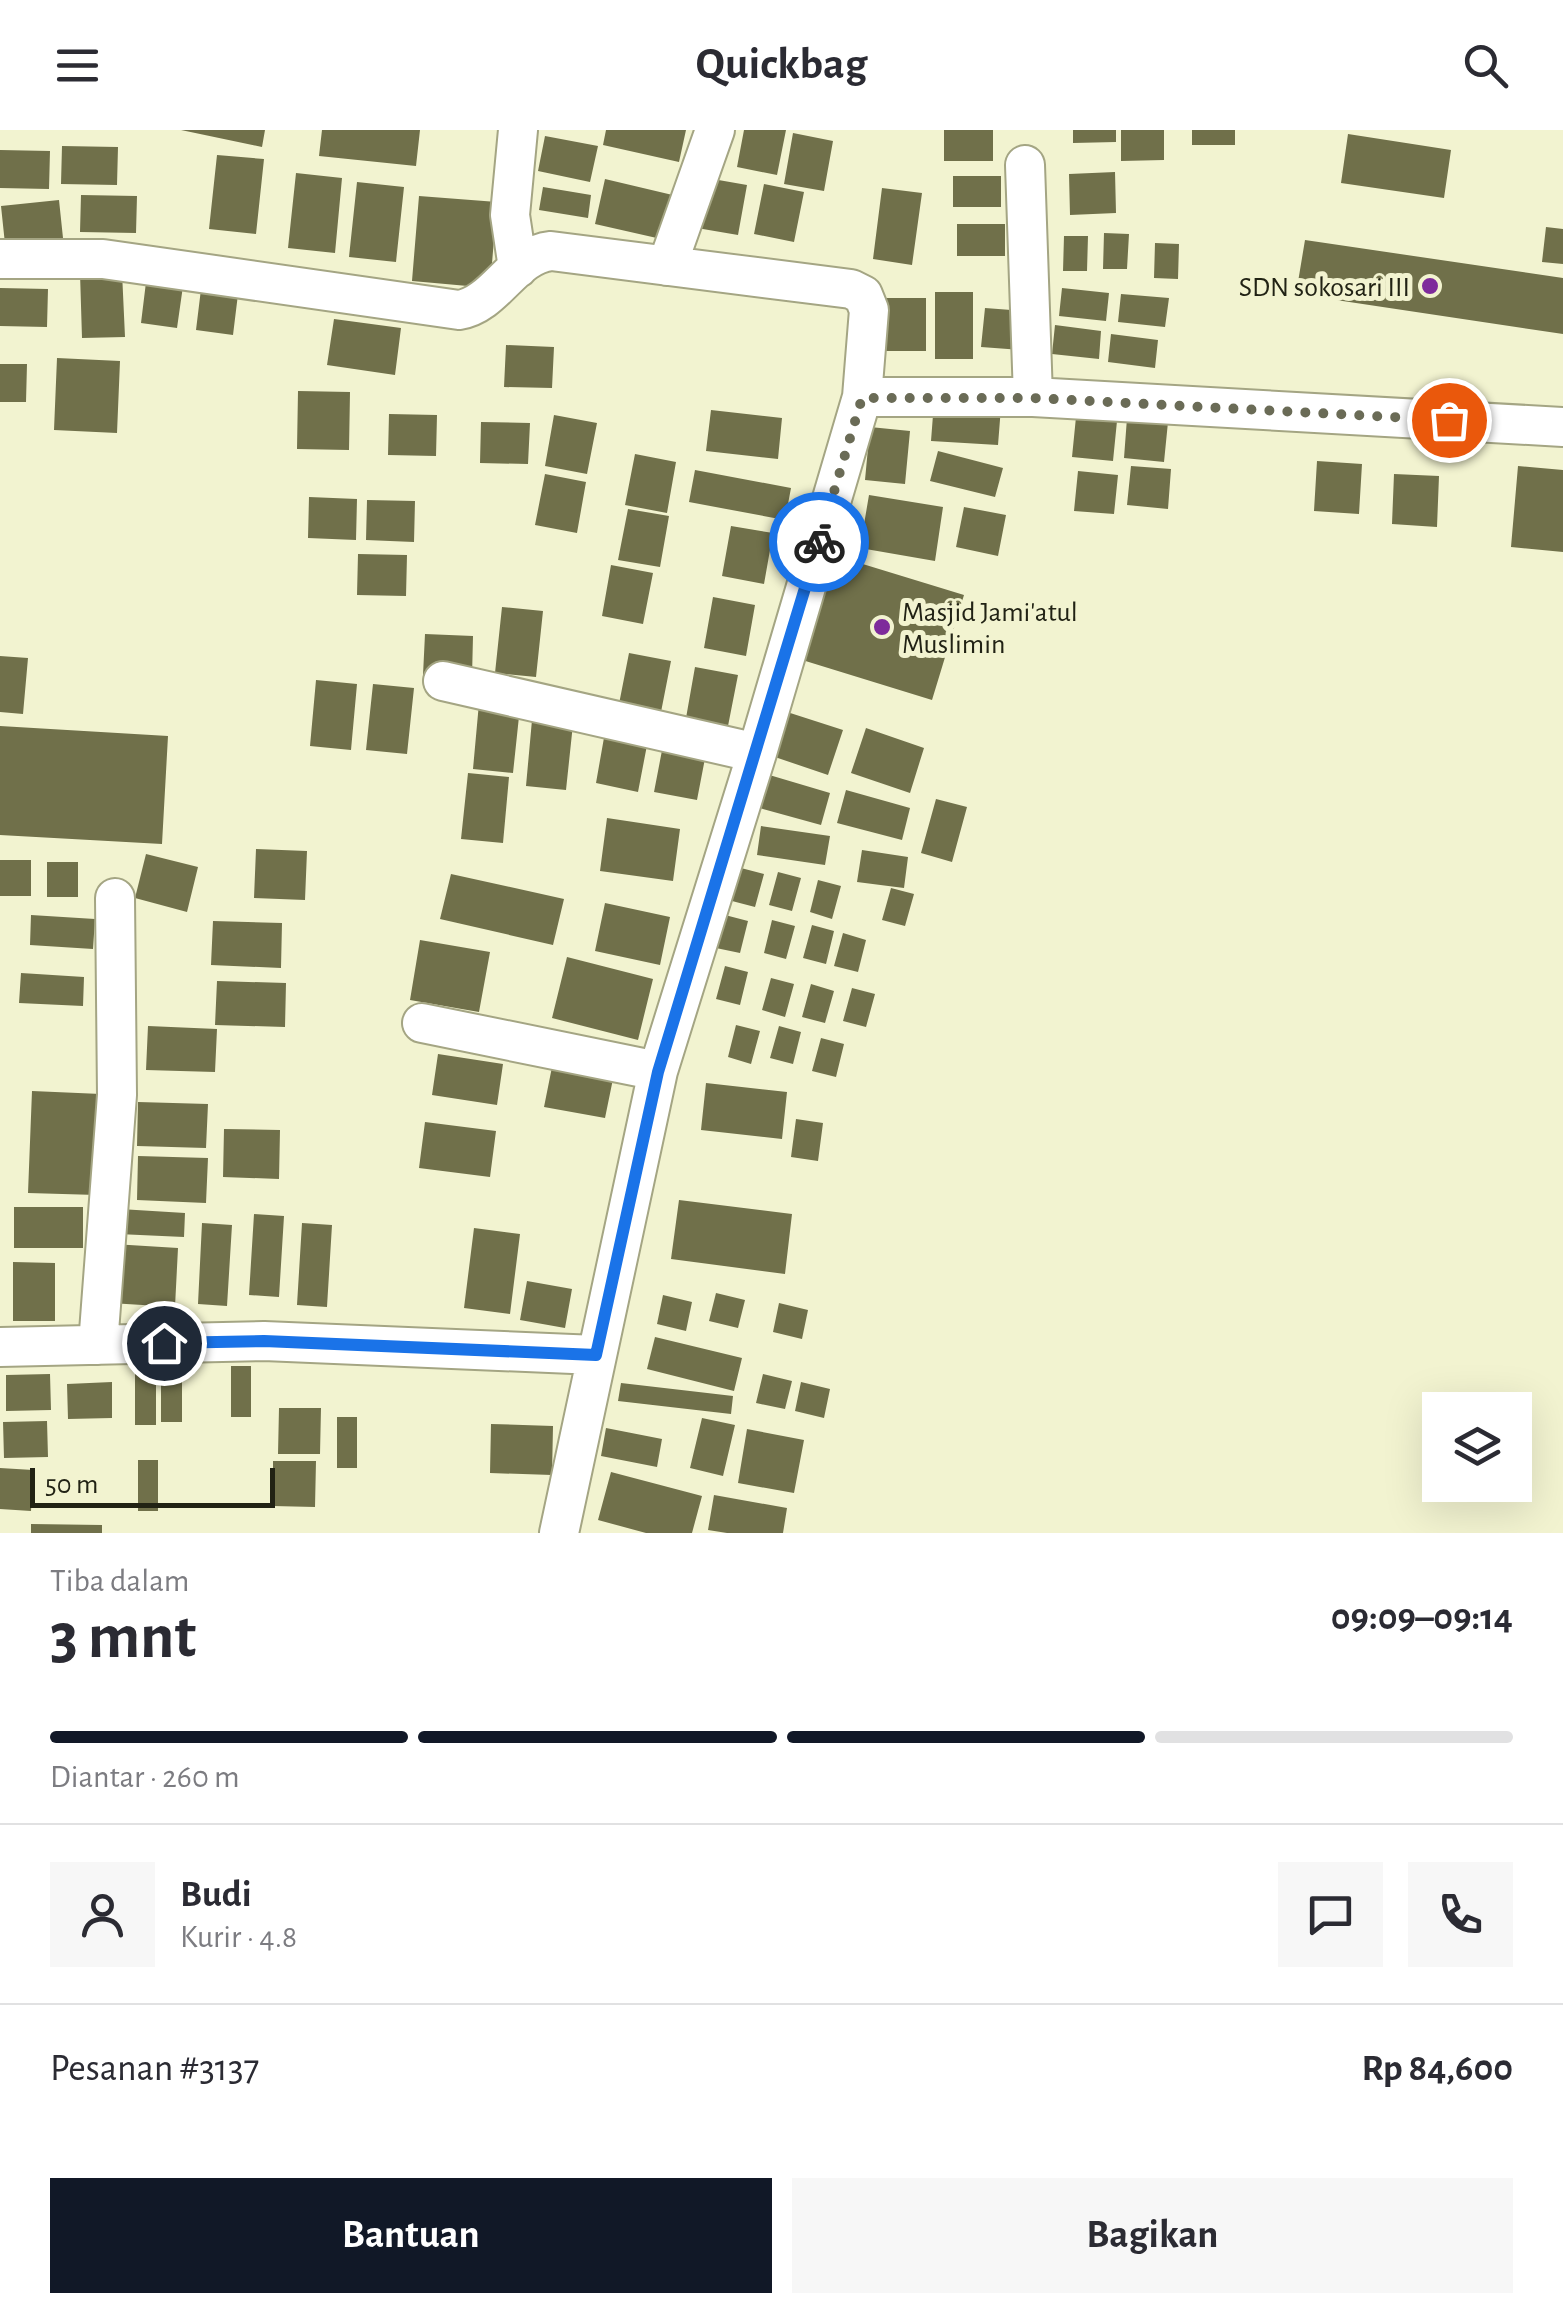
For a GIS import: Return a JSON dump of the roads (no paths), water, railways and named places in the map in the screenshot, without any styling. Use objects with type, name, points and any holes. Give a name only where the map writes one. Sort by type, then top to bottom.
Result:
[{"type":"street","points":[[518,130],[510,215],[518,268]]},
{"type":"street","points":[[667,266],[714,130]]},
{"type":"street","points":[[1025,165],[1033,398]]},
{"type":"street","points":[[0,259],[104,259],[459,310],[475,306],[537,253],[551,251],[851,289],[863,295],[868,310],[862,398],[658,1072],[559,1533]]},
{"type":"street","points":[[862,398],[1033,398],[1563,427]]},
{"type":"street","points":[[444,682],[757,753]]},
{"type":"street","points":[[98,1344],[118,1095],[115,898]]},
{"type":"street","points":[[422,1023],[658,1072]]},
{"type":"street","points":[[0,1346],[264,1341],[596,1355]]},
{"type":"place","name":"SDN sokosari III","points":[[1430,286]]},
{"type":"place","name":"Masjid Jami'atul Muslimin","points":[[882,627]]}]
